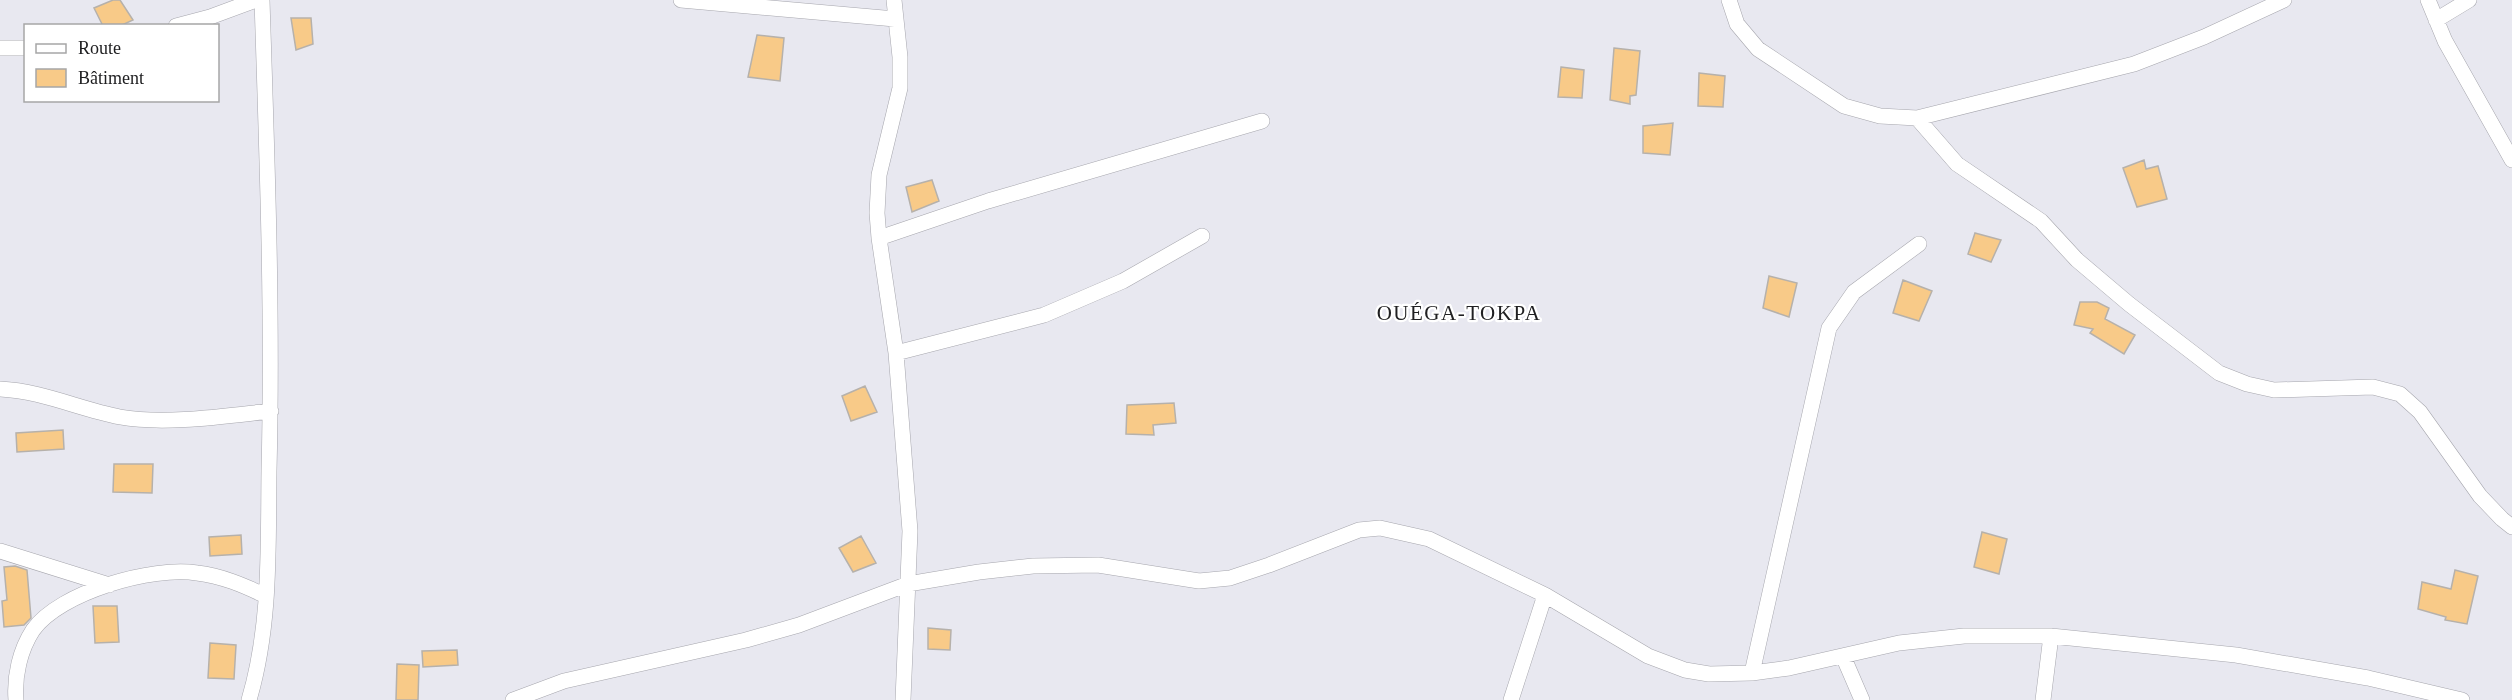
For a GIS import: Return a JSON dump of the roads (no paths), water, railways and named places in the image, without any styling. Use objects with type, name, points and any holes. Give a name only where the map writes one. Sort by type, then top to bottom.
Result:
[{"type":"street","points":[[184,24],[256,0]]},
{"type":"street","points":[[249,700],[264,631],[271,411],[268,171],[262,0]]},
{"type":"street","points":[[681,0],[895,19]]},
{"type":"street","points":[[894,0],[900,57],[900,88],[879,175],[879,238],[896,353],[910,531],[903,700]]},
{"type":"street","points":[[1729,0],[1737,24],[1758,49],[1844,106],[1880,116],[1917,118],[2133,64],[2204,37],[2284,0]]},
{"type":"street","points":[[2428,0],[2470,88],[2512,160]]},
{"type":"street","points":[[2436,20],[2469,0]]},
{"type":"street","points":[[0,48],[24,48]]},
{"type":"street","points":[[1917,118],[1958,164],[2041,221],[2077,261],[2219,373],[2247,384],[2274,390],[2373,387],[2400,394],[2420,412],[2480,496],[2512,527]]},
{"type":"street","points":[[879,238],[988,201],[1262,121]]},
{"type":"street","points":[[896,353],[1044,315],[1123,281],[1202,236]]},
{"type":"street","points":[[1752,673],[1829,328],[1854,292],[1919,244]]},
{"type":"street","points":[[0,389],[54,398],[120,417],[193,418],[271,411]]},
{"type":"street","points":[[513,700],[564,681],[692,653],[799,625],[908,584],[978,572],[1033,566],[1098,566],[1199,581],[1230,578],[1359,530],[1380,528],[1429,539],[1545,595],[1648,656],[1668,665],[1709,674],[1752,673],[1899,643],[1964,636],[2051,636],[2236,655],[2368,678],[2462,700]]},
{"type":"street","points":[[0,551],[109,585]]},
{"type":"street","points":[[16,700],[20,656],[34,629],[59,608],[109,585],[137,576],[166,572],[196,573],[232,580],[266,596]]},
{"type":"street","points":[[1511,700],[1545,595]]},
{"type":"street","points":[[2043,700],[2051,636]]},
{"type":"street","points":[[1843,656],[1863,700]]},
{"type":"district","name":"OUÉGA-TOKPA","points":[[1459,313]]}]
